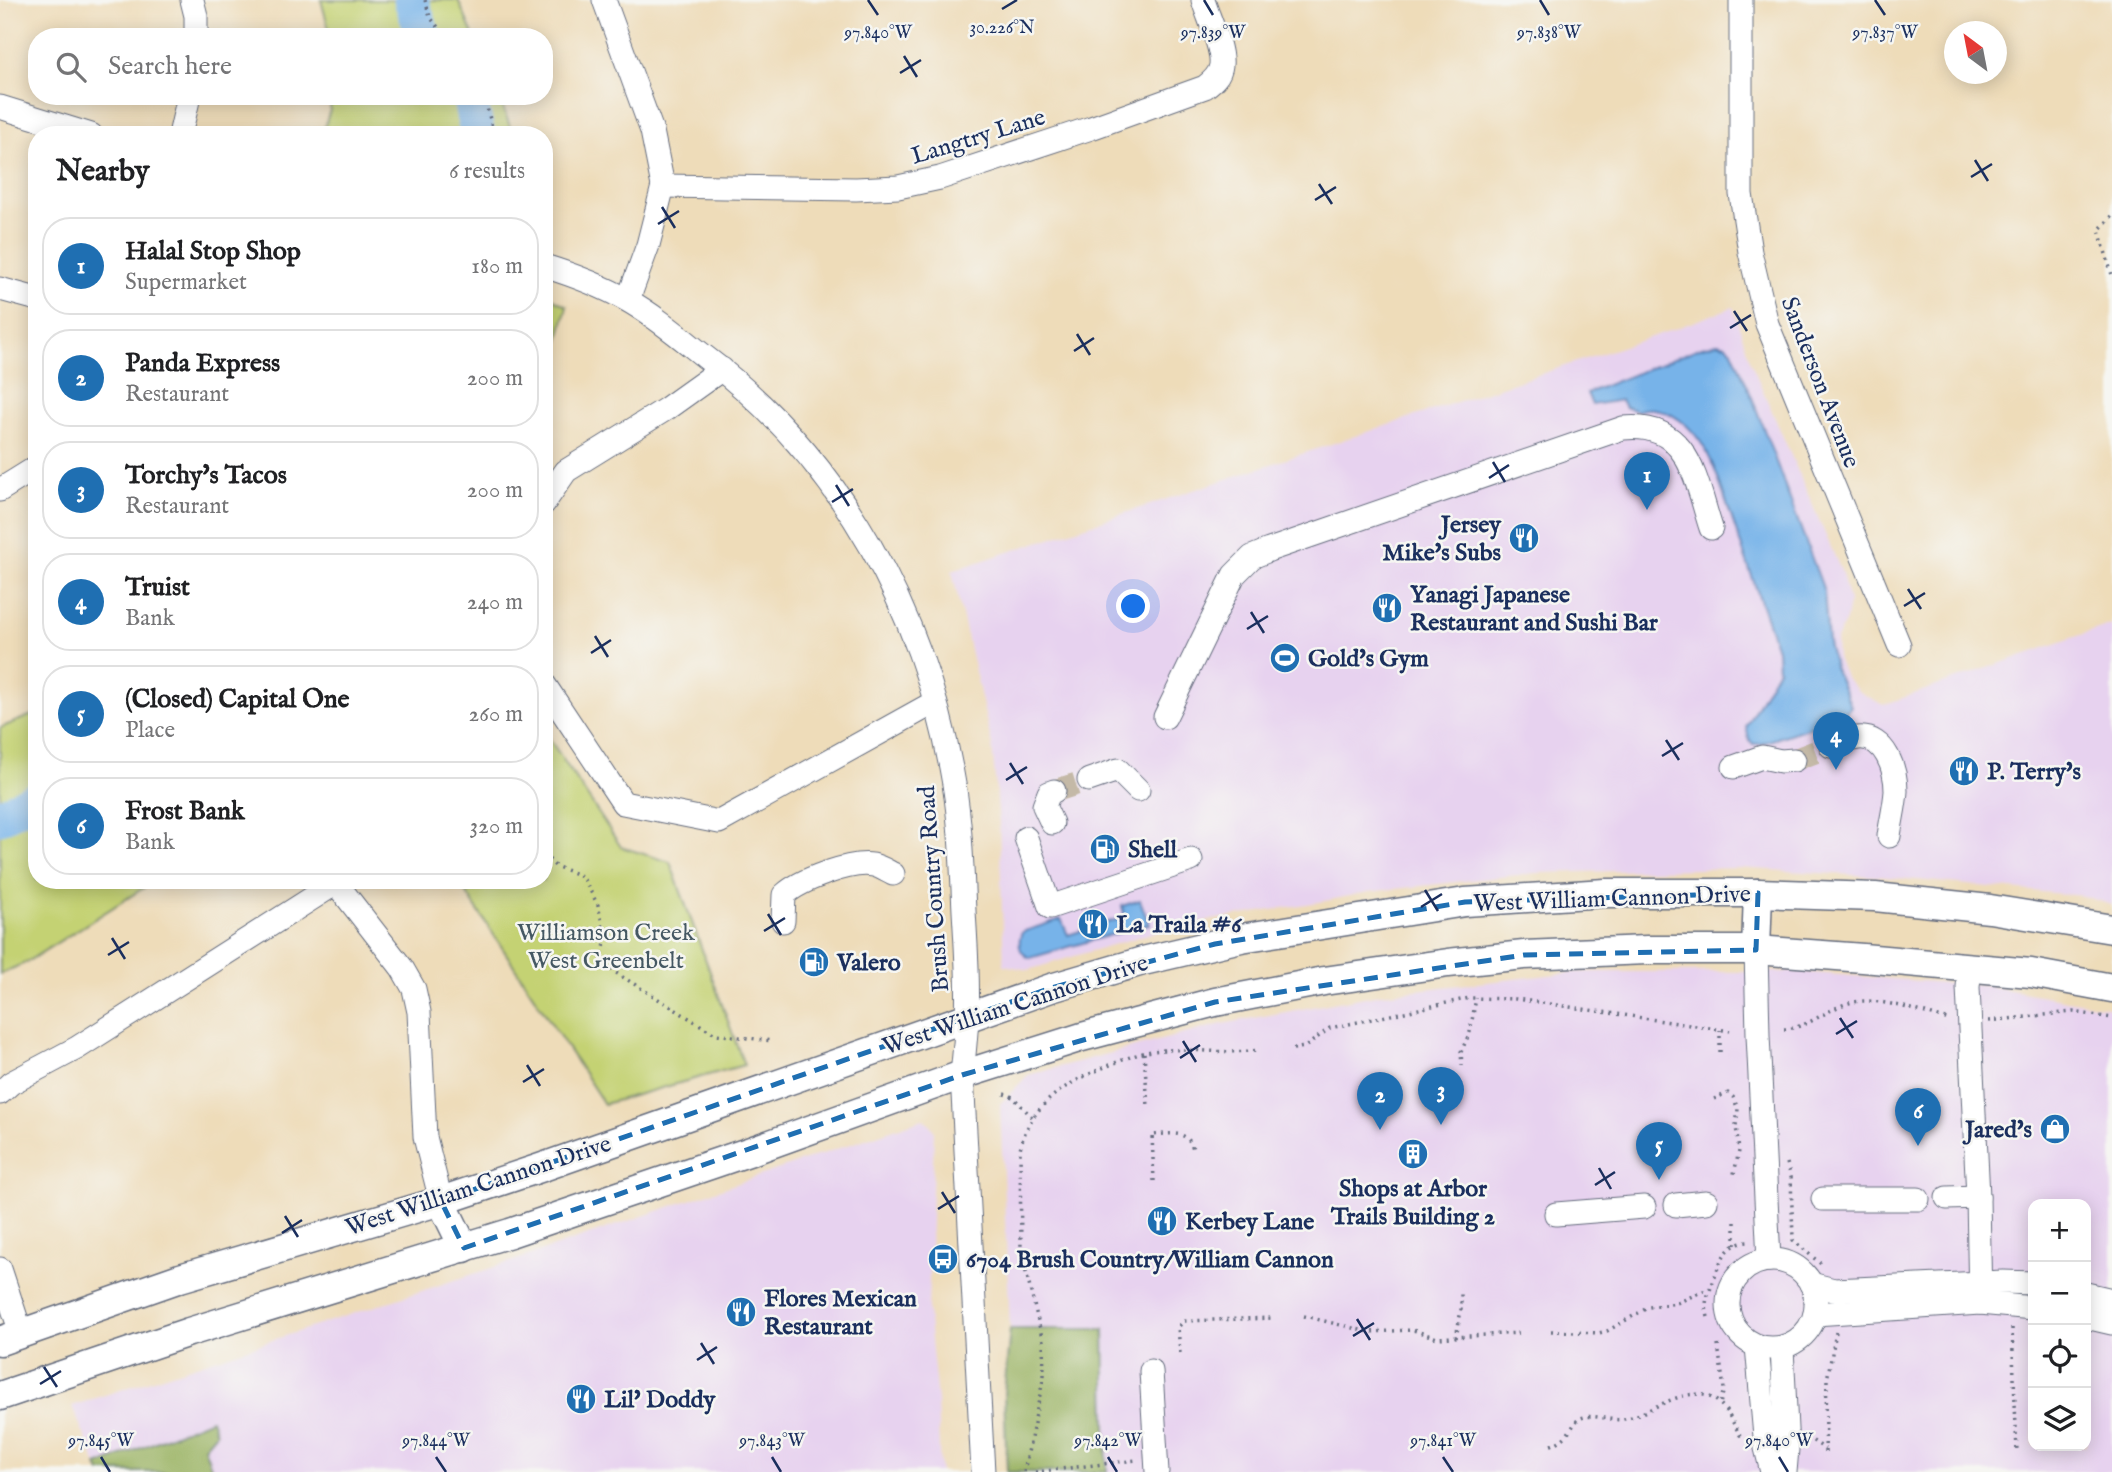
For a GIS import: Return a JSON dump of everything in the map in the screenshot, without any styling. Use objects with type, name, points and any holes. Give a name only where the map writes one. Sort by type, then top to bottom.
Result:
[{"type":"main road","name":"West William Cannon Drive","points":[[11,1337],[180,1278],[540,1168],[1051,988],[1143,961],[1241,938],[1479,901],[1605,893],[1758,893],[1875,897],[1990,909],[2112,929]]},
{"type":"main road","points":[[1756,950],[1758,893]]},
{"type":"main road","name":"West William Cannon Drive","points":[[0,1396],[189,1332],[464,1248],[751,1151],[962,1075],[1082,1037],[1214,1002],[1324,981],[1448,963],[1524,955],[1647,950],[1756,950],[1970,967],[2031,973],[2112,988]]},
{"type":"main road","points":[[2065,979],[2112,975]]},
{"type":"main road","points":[[441,1200],[464,1248]]},
{"type":"street","points":[[192,0],[196,28]]},
{"type":"street","points":[[604,0],[652,131],[663,186],[648,245],[628,300]]},
{"type":"street","name":"Langtry Lane","points":[[663,186],[856,189],[898,187],[940,178],[1091,128],[1205,87],[1216,78],[1221,65],[1220,52],[1203,0]]},
{"type":"street","name":"Sanderson Avenue","points":[[1741,0],[1741,194],[1750,252],[1767,324],[1899,645]]},
{"type":"street","points":[[182,126],[188,105]]},
{"type":"street","points":[[0,107],[62,126]]},
{"type":"street","name":"Brush Country Road","points":[[553,269],[628,300],[722,369],[746,390],[794,438],[834,487],[868,538],[887,573],[909,625],[935,702],[954,784],[961,838],[967,1017],[962,1075],[983,1472]]},
{"type":"street","points":[[0,289],[28,297]]},
{"type":"street","points":[[553,490],[566,471],[666,409],[722,369]]},
{"type":"street","points":[[1165,717],[1234,575],[1252,557],[1269,550],[1623,428],[1639,426],[1656,429],[1673,439],[1688,457],[1712,528]]},
{"type":"street","points":[[0,490],[28,473]]},
{"type":"street","points":[[553,698],[623,803],[719,822],[935,702]]},
{"type":"street","points":[[1832,746],[1857,738],[1868,738],[1883,748],[1895,779],[1896,793],[1889,836]]},
{"type":"street","points":[[1734,767],[1762,757],[1781,761],[1794,760]]},
{"type":"street","points":[[1089,780],[1118,770],[1138,790]]},
{"type":"street","points":[[1052,822],[1044,806],[1049,793],[1055,792]]},
{"type":"street","points":[[1026,838],[1050,907],[1191,860]]},
{"type":"street","points":[[783,921],[784,895],[794,886],[842,868],[872,865],[893,874]]},
{"type":"street","points":[[0,1093],[11,1083],[77,1048],[327,889]]},
{"type":"street","points":[[341,889],[402,968],[414,989],[419,1012],[427,1150],[441,1200]]},
{"type":"street","points":[[1756,950],[1769,1260]]},
{"type":"street","points":[[1970,967],[1968,987],[1978,1198],[1979,1293]]},
{"type":"street","points":[[1947,1198],[1978,1198]]},
{"type":"street","points":[[1823,1199],[1918,1199]]},
{"type":"street","points":[[1676,1205],[1706,1202]]},
{"type":"street","points":[[1556,1214],[1644,1207]]},
{"type":"street","points":[[2028,1284],[1979,1293],[1825,1319],[1800,1339],[1782,1348],[1769,1349],[1746,1340],[1737,1332],[1728,1310],[1732,1286],[1747,1268],[1769,1260],[1817,1275],[1834,1290],[1979,1293],[2028,1307]]},
{"type":"street","points":[[0,1269],[11,1337]]},
{"type":"street","points":[[1817,1275],[1815,1294],[1825,1319]]},
{"type":"street","points":[[2091,1295],[2112,1300]]},
{"type":"street","points":[[2091,1318],[2112,1323]]},
{"type":"street","points":[[1757,1346],[1766,1448],[1772,1472]]},
{"type":"street","points":[[1782,1348],[1787,1449],[1785,1472]]},
{"type":"street","points":[[1151,1371],[1157,1465]]},
{"type":"path","points":[[425,0],[430,17],[439,28]]},
{"type":"path","points":[[486,105],[492,126]]},
{"type":"path","points":[[2112,215],[2099,230],[2112,275]]},
{"type":"path","points":[[553,864],[582,876],[598,905],[606,941],[601,957],[613,971],[715,1034],[772,1041]]},
{"type":"path","points":[[1462,1066],[1461,1052],[1470,1032],[1476,998]]},
{"type":"path","points":[[1293,1049],[1305,1047],[1330,1028],[1476,998],[1516,999],[1730,1031]]},
{"type":"path","points":[[1784,1029],[1806,1025],[1849,1003],[1874,1000],[1956,1021]]},
{"type":"path","points":[[1983,1022],[2073,1012],[2112,1018]]},
{"type":"path","points":[[1720,1030],[1720,1052]]},
{"type":"path","points":[[1024,1472],[1044,1375],[1043,1341],[1021,1252],[1020,1149],[1023,1134],[1032,1117],[1052,1095],[1081,1077],[1144,1053],[1241,1053],[1260,1050]]},
{"type":"path","points":[[1144,1053],[1148,1106]]},
{"type":"path","points":[[1714,1099],[1728,1093],[1738,1109],[1736,1126],[1739,1151],[1733,1178]]},
{"type":"path","points":[[1004,1094],[1013,1097],[1032,1117]]},
{"type":"path","points":[[1154,1181],[1152,1135],[1182,1134],[1188,1138],[1193,1149]]},
{"type":"path","points":[[1785,1156],[1791,1178],[1793,1240],[1817,1275]]},
{"type":"path","points":[[1735,1218],[1735,1245]]},
{"type":"path","points":[[1707,1317],[1705,1298],[1719,1262],[1735,1245],[1749,1242]]},
{"type":"path","points":[[1551,1331],[1607,1331],[1649,1307],[1677,1303],[1710,1288]]},
{"type":"path","points":[[1456,1338],[1461,1311],[1461,1290]]},
{"type":"path","points":[[1304,1316],[1369,1332],[1413,1330],[1437,1338],[1519,1333]]},
{"type":"path","points":[[1180,1353],[1178,1327],[1184,1321],[1273,1318]]},
{"type":"path","points":[[1804,1434],[1825,1450],[1827,1380],[1836,1339],[1825,1319]]},
{"type":"path","points":[[2012,1321],[2017,1452]]},
{"type":"path","points":[[1718,1345],[1724,1389],[1720,1404]]},
{"type":"path","points":[[1551,1445],[1563,1441],[1577,1419],[1623,1419],[1676,1397],[1702,1395],[1720,1404],[1740,1435],[1749,1435]]},
{"type":"path","points":[[1035,1472],[1157,1465]]},
{"type":"highlighted area","points":[[1758,893],[1756,950],[1524,955],[1215,1002],[962,1075],[464,1248],[441,1201],[1051,988],[1215,944],[1465,902]]},
{"type":"shaded area","points":[[1733,307],[1751,363],[1842,573],[1849,602],[1846,620],[1836,639],[1837,658],[1845,677],[1859,692],[1883,705],[2112,624],[2112,905],[2083,896],[2043,892],[1886,877],[1737,868],[1535,873],[1368,892],[1175,926],[1028,970],[1004,965],[999,821],[992,745],[952,571],[1672,330]]},
{"type":"shaded area","points":[[1576,972],[1801,972],[1987,986],[2112,1008],[2112,1472],[1107,1472],[1104,1329],[1010,1329],[1000,1104],[1028,1075],[1222,1024],[1381,994]]},
{"type":"shaded area","points":[[923,1119],[934,1131],[928,1310],[937,1400],[940,1472],[100,1472],[72,1406],[525,1257]]},
{"type":"green space","points":[[321,0],[458,0],[470,28],[329,28]]},
{"type":"green space","points":[[330,105],[502,105],[510,126],[325,126]]},
{"type":"green space","points":[[553,299],[567,306],[553,363]]},
{"type":"green space","points":[[28,717],[28,889],[142,889],[25,963],[0,974],[0,728]]},
{"type":"green space","name":"Williamson Creek West Greenbelt","points":[[553,745],[621,847],[670,862],[744,1065],[604,1104],[464,889],[553,889]]},
{"type":"green space","points":[[1010,1329],[1104,1329],[1107,1472],[1007,1472],[1004,1393]]},
{"type":"green space","points":[[211,1419],[216,1433],[204,1447],[213,1472],[100,1472],[97,1466]]},
{"type":"water","points":[[1717,343],[1732,350],[1824,591],[1828,643],[1834,667],[1851,706],[1843,716],[1760,744],[1753,744],[1749,739],[1746,726],[1778,669],[1777,649],[1710,458],[1694,434],[1672,415],[1655,409],[1637,411],[1625,407],[1621,400],[1592,405],[1587,393]]},
{"type":"water","points":[[1140,900],[1149,924],[1030,958],[1021,950],[1022,932],[1061,919],[1068,935],[1125,917],[1122,906]]},
{"type":"waterway","points":[[411,0],[421,28]]},
{"type":"waterway","points":[[471,105],[476,126]]},
{"type":"waterway","points":[[0,817],[28,803]]},
{"type":"tunnel","points":[[1794,760],[1831,746]]},
{"type":"tunnel","points":[[1054,791],[1089,780]]},
{"type":"place","name":"Halal Stop Shop","points":[[1647,510]]},
{"type":"place","name":"Jersey Mike's Subs","points":[[1524,538]]},
{"type":"place","name":"Yanagi Japanese Restaurant and Sushi Bar","points":[[1387,608]]},
{"type":"place","name":"Gold's Gym","points":[[1285,658]]},
{"type":"place","name":"Truist","points":[[1836,770]]},
{"type":"place","name":"P. Terry's","points":[[1964,771]]},
{"type":"place","name":"Shell","points":[[1105,849]]},
{"type":"place","name":"La Traila #6","points":[[1093,924]]},
{"type":"place","name":"Valero","points":[[814,962]]},
{"type":"place","name":"Torchy's Tacos","points":[[1441,1125]]},
{"type":"place","name":"Jared's","points":[[2055,1129]]},
{"type":"place","name":"Panda Express","points":[[1380,1130]]},
{"type":"place","name":"Frost Bank","points":[[1918,1146]]},
{"type":"place","name":"Shops at Arbor Trails Building 2","points":[[1413,1154]]},
{"type":"place","name":"(Closed) Capital One","points":[[1659,1180]]},
{"type":"place","name":"Kerbey Lane","points":[[1162,1221]]},
{"type":"place","name":"6704 Brush Country/William Cannon","points":[[943,1259]]},
{"type":"place","name":"Flores Mexican Restaurant","points":[[741,1312]]},
{"type":"place","name":"Lil' Doddy","points":[[581,1399]]}]
